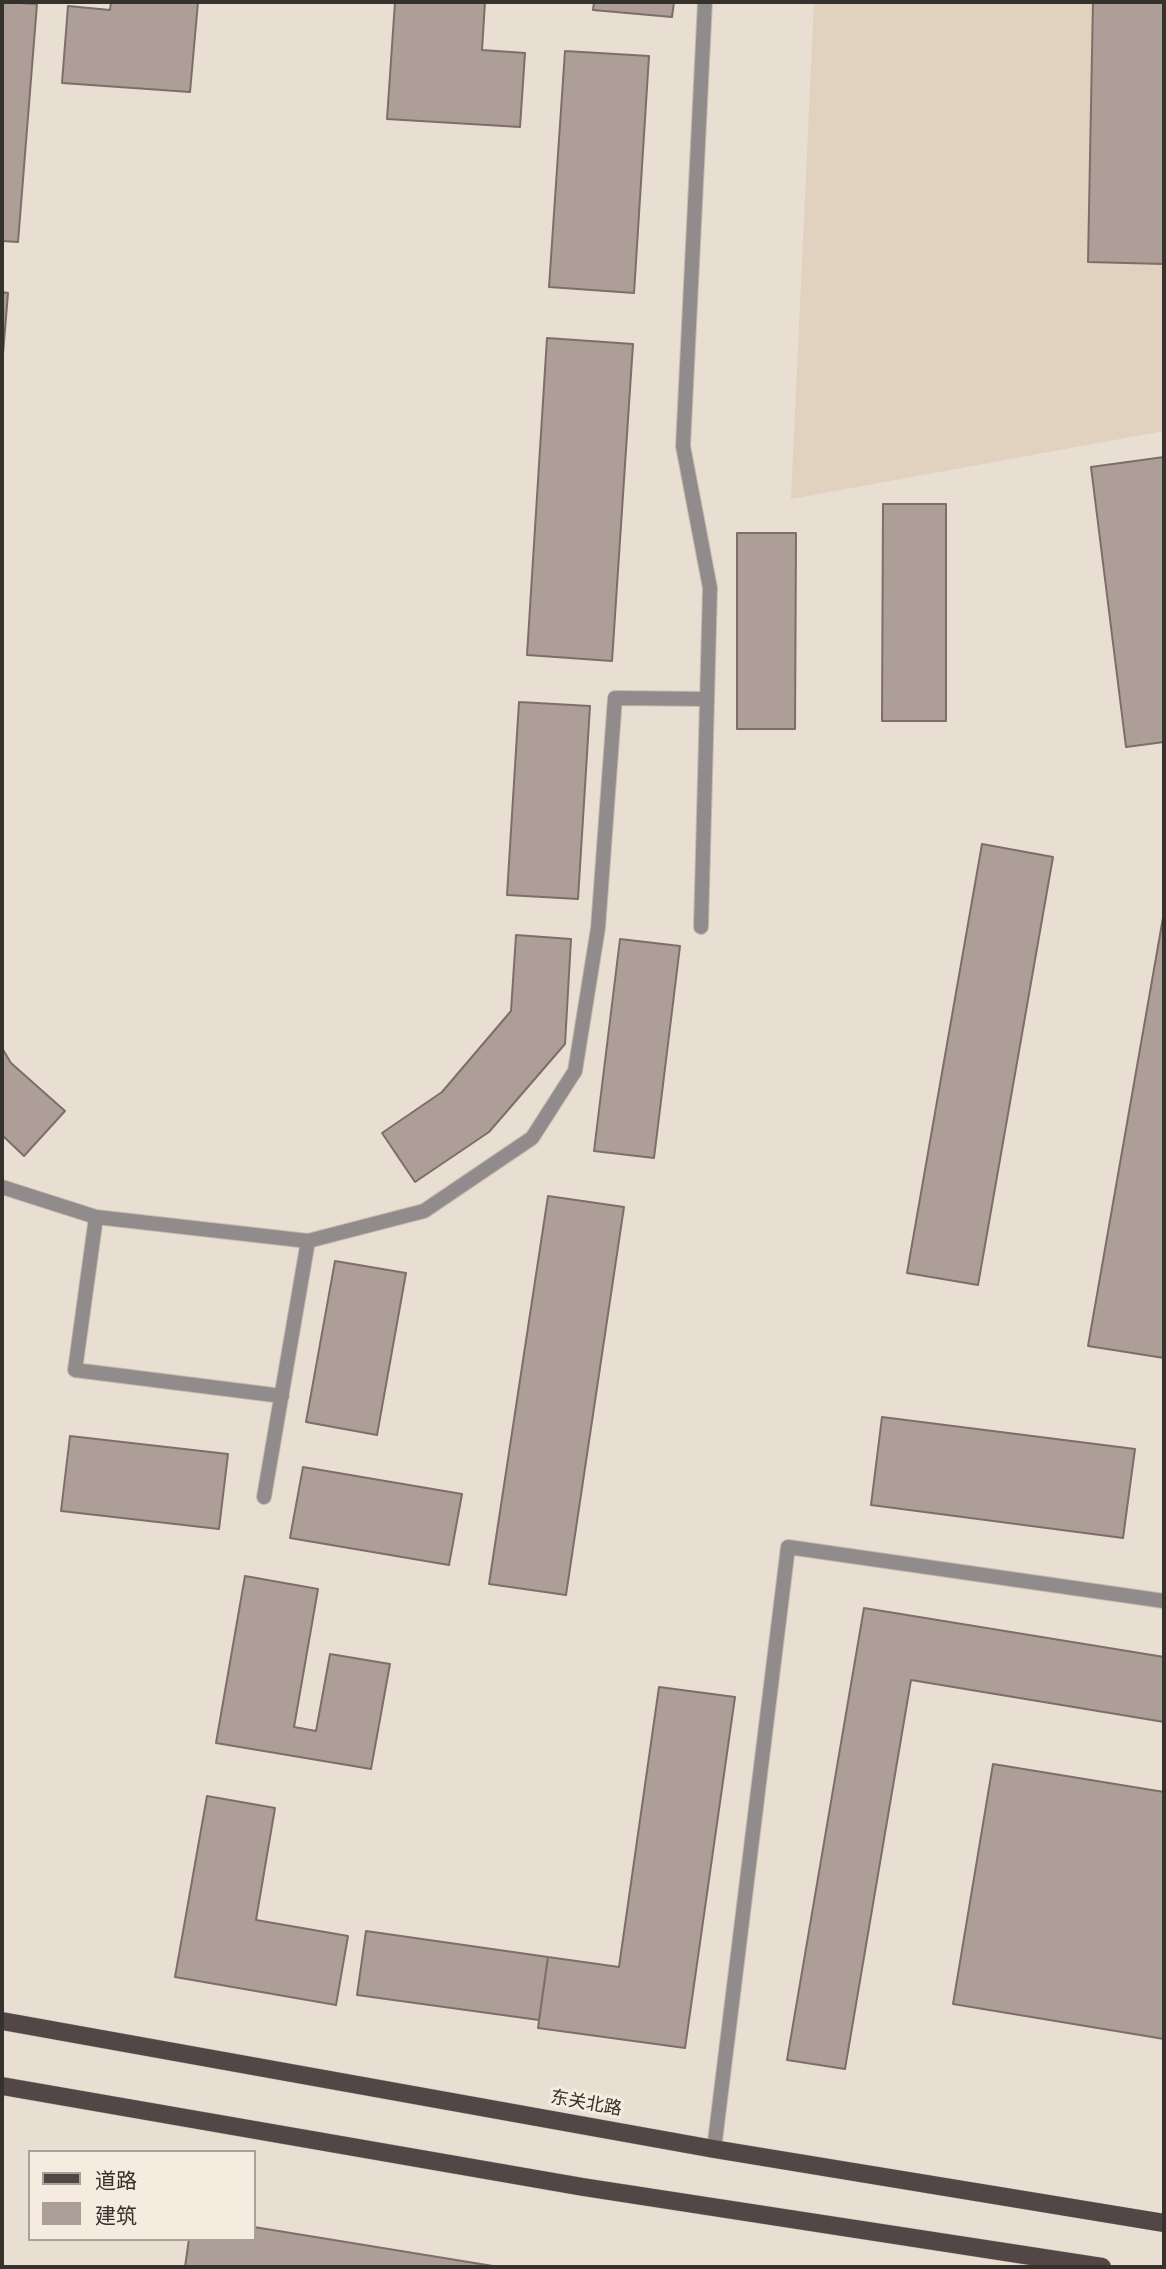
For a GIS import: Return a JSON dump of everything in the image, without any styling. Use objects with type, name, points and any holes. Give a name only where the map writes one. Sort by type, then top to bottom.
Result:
[{"type":"main road","name":"东关北路","points":[[2,2021],[714,2148],[1164,2222]]},
{"type":"main road","points":[[2,2086],[583,2187],[1102,2267]]},
{"type":"street","points":[[702,927],[710,589],[683,446],[705,2]]},
{"type":"street","points":[[2,1187],[96,1217],[308,1241],[424,1211],[532,1138],[575,1071],[598,928],[615,698],[707,699]]},
{"type":"street","points":[[96,1217],[75,1370],[282,1396]]},
{"type":"street","points":[[264,1497],[308,1241]]},
{"type":"street","points":[[714,2148],[788,1547],[1164,1601]]},
{"type":"shaded area","points":[[814,2],[1164,2],[1164,431],[791,499]]},
{"type":"building","points":[[2,2],[37,4],[18,242],[2,241]]},
{"type":"building","points":[[111,2],[198,2],[190,92],[62,83],[68,6],[110,10]]},
{"type":"building","points":[[395,2],[485,2],[482,50],[525,53],[520,127],[387,119]]},
{"type":"building","points":[[594,2],[674,2],[672,17],[593,10]]},
{"type":"building","points":[[1093,2],[1164,2],[1164,264],[1088,262]]},
{"type":"building","points":[[565,51],[649,56],[634,293],[549,287]]},
{"type":"building","points":[[2,292],[8,293],[2,366]]},
{"type":"building","points":[[547,338],[633,344],[612,661],[527,655]]},
{"type":"building","points":[[1164,457],[1164,742],[1126,747],[1091,467]]},
{"type":"building","points":[[883,504],[946,504],[946,721],[882,721]]},
{"type":"building","points":[[737,533],[796,533],[795,729],[737,729]]},
{"type":"building","points":[[519,702],[590,706],[578,899],[507,895]]},
{"type":"building","points":[[982,844],[1053,857],[978,1285],[907,1273]]},
{"type":"building","points":[[1164,912],[1164,1358],[1088,1346]]},
{"type":"building","points":[[516,935],[571,939],[565,1044],[489,1132],[415,1182],[382,1133],[442,1092],[511,1011]]},
{"type":"building","points":[[620,939],[680,946],[654,1158],[594,1151]]},
{"type":"building","points":[[2,1048],[11,1063],[65,1111],[24,1156],[2,1135]]},
{"type":"building","points":[[548,1196],[624,1207],[566,1595],[489,1584]]},
{"type":"building","points":[[335,1261],[406,1273],[377,1435],[306,1422]]},
{"type":"building","points":[[882,1417],[1135,1449],[1123,1538],[871,1505]]},
{"type":"building","points":[[70,1436],[228,1454],[219,1529],[61,1511]]},
{"type":"building","points":[[303,1467],[462,1494],[449,1565],[290,1538]]},
{"type":"building","points":[[245,1576],[318,1589],[294,1727],[316,1731],[330,1654],[390,1664],[371,1769],[216,1743]]},
{"type":"building","points":[[864,1608],[1164,1657],[1164,1722],[911,1680],[845,2069],[787,2060]]},
{"type":"building","points":[[659,1687],[735,1697],[685,2048],[538,2028],[548,1957],[619,1967]]},
{"type":"building","points":[[993,1764],[1164,1792],[1164,2039],[953,2004]]},
{"type":"building","points":[[207,1796],[275,1808],[256,1920],[348,1936],[336,2005],[175,1977]]},
{"type":"building","points":[[366,1931],[548,1957],[539,2020],[357,1995]]},
{"type":"building","points":[[256,2227],[499,2267],[185,2267],[189,2241],[256,2241]]}]
